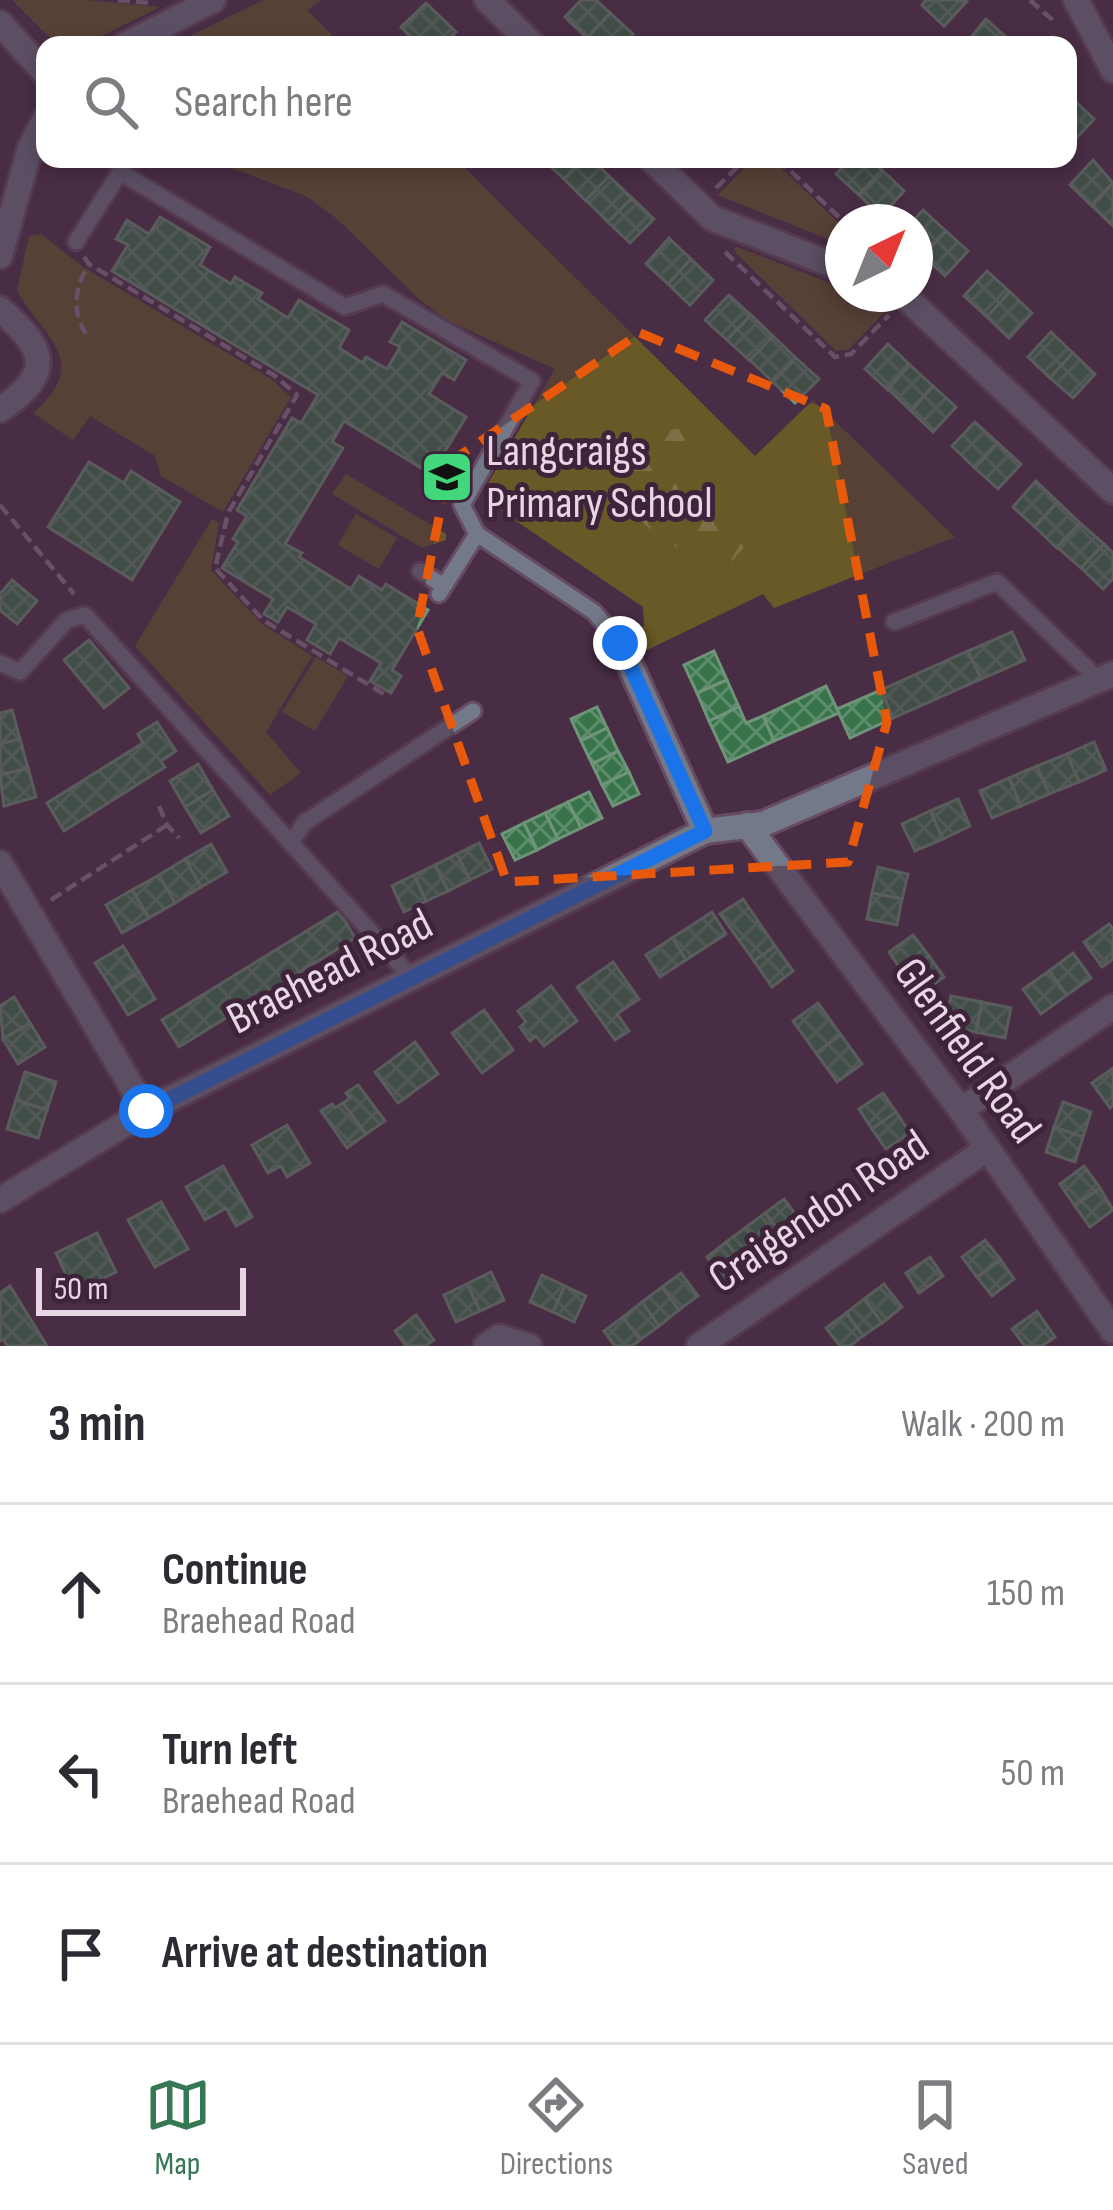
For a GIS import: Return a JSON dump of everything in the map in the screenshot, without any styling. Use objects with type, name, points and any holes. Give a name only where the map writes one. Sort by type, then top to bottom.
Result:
[{"type":"street","points":[[143,36],[213,0]]},
{"type":"street","points":[[487,0],[524,36]]},
{"type":"street","points":[[1076,0],[1113,70]]},
{"type":"street","points":[[0,23],[36,63]]},
{"type":"street","points":[[0,256],[36,136]]},
{"type":"street","points":[[660,168],[705,211],[825,261]]},
{"type":"street","points":[[0,309],[37,346],[40,368],[32,382],[0,410]]},
{"type":"street","points":[[909,312],[1113,491]]},
{"type":"street","points":[[620,643],[705,831]]},
{"type":"street","name":"Braehead Road","points":[[0,1200],[146,1111],[705,831],[764,824],[1106,677]]},
{"type":"street","name":"Glenfield Road","points":[[747,825],[961,1110],[1113,1331]]},
{"type":"street","points":[[0,863],[146,1111]]},
{"type":"street","points":[[961,1110],[1113,1006]]},
{"type":"street","name":"Craigendon Road","points":[[699,1346],[987,1149]]},
{"type":"street","points":[[486,1346],[500,1337],[530,1346]]},
{"type":"lane","points":[[76,242],[121,172],[345,308],[383,294],[532,381],[462,505],[477,534],[594,612],[620,643]]},
{"type":"lane","points":[[420,571],[441,590],[477,534]]},
{"type":"lane","points":[[894,622],[997,582],[1106,677]]},
{"type":"lane","points":[[0,663],[20,672],[67,620],[85,615],[412,978]]},
{"type":"lane","points":[[291,843],[304,823],[473,711]]},
{"type":"path","points":[[739,168],[705,211],[722,249],[835,357],[851,354],[889,312]]},
{"type":"path","points":[[787,168],[825,204]]},
{"type":"path","points":[[76,242],[88,265],[275,376],[297,395],[228,513],[215,568],[263,620],[387,696]]},
{"type":"path","points":[[86,334],[76,294],[88,265]]},
{"type":"path","points":[[0,505],[68,581],[85,615]]},
{"type":"path","points":[[159,806],[179,838]]},
{"type":"path","points":[[29,914],[167,825]]},
{"type":"highlighted area","points":[[640,333],[826,409],[887,722],[848,862],[507,882],[417,628],[450,462]]},
{"type":"green space","points":[[12,0],[160,7],[101,36],[48,36]]},
{"type":"green space","points":[[263,0],[322,0],[307,10],[333,36],[190,36]]},
{"type":"green space","points":[[231,168],[465,168],[755,456],[813,400],[955,537],[774,608],[763,594],[645,651],[636,638],[644,626],[643,607],[497,508],[484,490],[555,369],[448,321],[306,196]]},
{"type":"green space","points":[[744,168],[781,168],[825,210],[825,238],[718,195]]},
{"type":"green space","points":[[41,234],[83,267],[271,379],[291,397],[223,512],[161,476],[155,456],[90,416],[73,440],[33,413],[60,378],[61,363],[49,335],[17,290],[29,236]]},
{"type":"green space","points":[[735,246],[825,281],[825,312],[885,312],[848,350],[836,351],[735,252]]},
{"type":"green space","points":[[700,431],[706,446],[700,463],[689,468],[684,478],[697,497],[742,534],[744,547],[725,569],[718,570],[655,532],[638,517],[629,496],[628,472],[645,440],[659,432]]},
{"type":"green space","points":[[346,474],[446,534],[446,540],[422,548],[332,494]]},
{"type":"green space","points":[[356,514],[397,538],[379,569],[338,545]]},
{"type":"green space","points":[[212,519],[219,523],[211,570],[261,623],[312,656],[266,732],[301,773],[270,795],[135,646]]},
{"type":"green space","points":[[316,657],[348,676],[315,731],[282,712]]},
{"type":"building","points":[[581,0],[596,0],[610,13],[589,36],[565,17]]},
{"type":"building","points":[[926,0],[967,1],[944,26],[922,5]]},
{"type":"building","points":[[426,3],[456,32],[452,36],[410,36],[401,27]]},
{"type":"building","points":[[610,13],[633,34],[631,36],[589,36]]},
{"type":"building","points":[[986,19],[1005,36],[972,36]]},
{"type":"building","points":[[1077,103],[1094,119],[1077,137]]},
{"type":"building","points":[[1093,160],[1113,183],[1092,206],[1070,185]]},
{"type":"building","points":[[552,168],[574,168],[564,179]]},
{"type":"building","points":[[574,168],[601,168],[609,176],[586,201],[564,179]]},
{"type":"building","points":[[842,168],[882,170],[859,195],[836,174]]},
{"type":"building","points":[[882,170],[904,191],[892,204],[868,204],[859,195]]},
{"type":"building","points":[[609,176],[632,198],[608,222],[586,200]]},
{"type":"building","points":[[1113,183],[1113,226],[1092,206]]},
{"type":"building","points":[[632,198],[654,219],[630,243],[608,222]]},
{"type":"building","points":[[160,217],[210,247],[200,265],[231,284],[235,277],[262,293],[258,299],[288,318],[299,300],[349,330],[339,348],[363,363],[366,357],[387,369],[400,347],[390,342],[402,322],[466,360],[454,380],[442,373],[429,394],[466,417],[431,474],[344,421],[332,442],[343,448],[285,544],[351,589],[359,576],[382,590],[386,584],[428,610],[392,670],[401,676],[391,693],[370,681],[381,663],[339,638],[330,654],[307,640],[316,624],[287,607],[278,622],[264,614],[273,599],[222,568],[247,516],[237,510],[292,418],[301,423],[318,395],[112,271],[128,245],[116,239],[127,220],[149,234]]},
{"type":"building","points":[[933,219],[946,231],[933,245]]},
{"type":"building","points":[[946,231],[968,251],[945,276],[933,265],[933,245]]},
{"type":"building","points":[[669,238],[691,259],[668,284],[646,264]]},
{"type":"building","points":[[691,259],[713,280],[690,305],[668,284]]},
{"type":"building","points":[[987,271],[1010,292],[987,317],[964,296]]},
{"type":"building","points":[[1010,292],[1032,313],[1009,338],[987,317]]},
{"type":"building","points":[[729,295],[751,315],[727,340],[705,320]]},
{"type":"building","points":[[751,315],[773,336],[750,361],[727,340]]},
{"type":"building","points":[[1051,332],[1073,353],[1050,378],[1028,357]]},
{"type":"building","points":[[773,336],[796,358],[773,382],[750,360]]},
{"type":"building","points":[[888,344],[910,365],[888,390],[865,369]]},
{"type":"building","points":[[1073,353],[1095,374],[1073,398],[1050,378]]},
{"type":"building","points":[[796,358],[819,379],[795,403],[773,382]]},
{"type":"building","points":[[910,365],[933,386],[911,411],[888,389]]},
{"type":"building","points":[[933,386],[956,407],[933,432],[911,411]]},
{"type":"building","points":[[975,422],[998,443],[975,468],[952,446]]},
{"type":"building","points":[[998,443],[1021,464],[998,489],[975,468]]},
{"type":"building","points":[[89,462],[124,483],[131,471],[180,502],[132,580],[48,527]]},
{"type":"building","points":[[1036,481],[1058,502],[1035,527],[1013,507]]},
{"type":"building","points":[[1058,502],[1080,523],[1057,548],[1035,527]]},
{"type":"building","points":[[1080,523],[1104,544],[1081,568],[1057,547]]},
{"type":"building","points":[[1104,544],[1113,553],[1113,579],[1103,589],[1081,568]]},
{"type":"building","points":[[12,580],[37,601],[17,624],[0,610],[0,594]]},
{"type":"building","points":[[1012,632],[1025,660],[981,679],[968,651]]},
{"type":"building","points":[[89,640],[129,688],[104,708],[64,660]]},
{"type":"building","points":[[714,651],[727,680],[697,693],[684,665]]},
{"type":"building","points":[[968,651],[981,679],[893,718],[881,690]]},
{"type":"building","points":[[727,680],[739,707],[709,721],[697,693]]},
{"type":"building","points":[[826,686],[839,713],[774,741],[763,716]]},
{"type":"building","points":[[881,690],[893,718],[850,738],[837,709]]},
{"type":"building","points":[[597,707],[607,728],[581,741],[571,719]]},
{"type":"building","points":[[739,707],[746,723],[763,716],[774,741],[728,762],[709,721]]},
{"type":"building","points":[[12,710],[20,739],[0,744],[0,713]]},
{"type":"building","points":[[157,722],[176,751],[161,761],[165,767],[64,831],[47,803],[143,743],[138,734]]},
{"type":"building","points":[[607,728],[618,751],[592,764],[581,741]]},
{"type":"building","points":[[20,739],[28,768],[0,775],[0,744]]},
{"type":"building","points":[[1094,742],[1106,770],[1079,782],[1067,754]]},
{"type":"building","points":[[618,751],[629,772],[602,785],[592,764]]},
{"type":"building","points":[[1067,754],[1079,782],[1049,794],[1037,766]]},
{"type":"building","points":[[198,764],[213,790],[185,807],[170,781]]},
{"type":"building","points":[[1037,766],[1049,794],[1021,806],[1009,778]]},
{"type":"building","points":[[28,768],[36,797],[4,806],[0,775]]},
{"type":"building","points":[[629,772],[639,794],[613,806],[602,785]]},
{"type":"building","points":[[1009,778],[1021,806],[992,818],[980,791]]},
{"type":"building","points":[[213,790],[229,816],[201,833],[185,807]]},
{"type":"building","points":[[589,792],[602,818],[581,828],[568,802]]},
{"type":"building","points":[[958,799],[970,826],[943,839],[930,811]]},
{"type":"building","points":[[568,802],[581,828],[558,839],[545,813]]},
{"type":"building","points":[[930,811],[943,839],[915,851],[902,824]]},
{"type":"building","points":[[545,813],[558,839],[537,850],[524,823]]},
{"type":"building","points":[[524,823],[537,850],[515,860],[502,834]]},
{"type":"building","points":[[479,843],[492,869],[470,880],[457,854]]},
{"type":"building","points":[[211,844],[227,872],[201,887],[185,859]]},
{"type":"building","points":[[457,854],[470,880],[448,891],[435,865]]},
{"type":"building","points":[[185,859],[201,887],[175,903],[159,875]]},
{"type":"building","points":[[435,865],[448,891],[426,901],[414,875]]},
{"type":"building","points":[[878,867],[908,874],[902,899],[872,893]]},
{"type":"building","points":[[159,875],[175,903],[149,918],[132,890]]},
{"type":"building","points":[[414,875],[426,901],[404,912],[392,886]]},
{"type":"building","points":[[132,890],[149,918],[122,933],[106,905]]},
{"type":"building","points":[[872,893],[902,899],[897,925],[867,919]]},
{"type":"building","points":[[743,899],[775,946],[754,961],[720,914]]},
{"type":"building","points":[[339,911],[355,938],[179,1047],[162,1020]]},
{"type":"building","points":[[712,912],[726,934],[686,960],[672,938]]},
{"type":"building","points":[[1109,924],[1113,959],[1102,967],[1084,942]]},
{"type":"building","points":[[913,935],[929,956],[904,974],[889,952]]},
{"type":"building","points":[[672,938],[686,960],[660,977],[646,955]]},
{"type":"building","points":[[123,946],[139,972],[112,989],[95,963]]},
{"type":"building","points":[[775,946],[793,971],[772,987],[754,961]]},
{"type":"building","points":[[1073,953],[1091,978],[1067,995],[1049,971]]},
{"type":"building","points":[[929,956],[944,977],[919,995],[904,974]]},
{"type":"building","points":[[613,962],[639,999],[617,1014],[629,1031],[615,1040],[577,987]]},
{"type":"building","points":[[1049,971],[1067,995],[1041,1014],[1023,989]]},
{"type":"building","points":[[139,972],[155,999],[128,1015],[112,989]]},
{"type":"building","points":[[551,986],[577,1021],[544,1046],[536,1036],[530,1041],[520,1027],[526,1022],[518,1011]]},
{"type":"building","points":[[951,996],[982,1002],[976,1032],[945,1026]]},
{"type":"building","points":[[14,997],[30,1023],[3,1039],[0,1006]]},
{"type":"building","points":[[982,1002],[1011,1008],[1005,1038],[976,1032]]},
{"type":"building","points":[[818,1003],[841,1035],[816,1053],[793,1021]]},
{"type":"building","points":[[484,1010],[513,1050],[482,1073],[452,1033]]},
{"type":"building","points":[[30,1023],[45,1047],[18,1064],[3,1039]]},
{"type":"building","points":[[841,1035],[862,1064],[837,1082],[816,1053]]},
{"type":"building","points":[[415,1042],[438,1074],[398,1103],[375,1072]]},
{"type":"building","points":[[1113,1068],[1113,1105],[1110,1108],[1092,1083]]},
{"type":"building","points":[[25,1072],[56,1082],[47,1110],[16,1100]]},
{"type":"building","points":[[358,1085],[385,1121],[366,1134],[343,1103],[350,1098],[346,1093]]},
{"type":"building","points":[[883,1093],[896,1112],[872,1129],[859,1109]]},
{"type":"building","points":[[16,1100],[47,1110],[38,1138],[7,1129]]},
{"type":"building","points":[[1063,1102],[1091,1112],[1083,1137],[1054,1127]]},
{"type":"building","points":[[343,1103],[366,1134],[347,1148],[321,1111]]},
{"type":"building","points":[[896,1112],[910,1133],[886,1149],[872,1129]]},
{"type":"building","points":[[287,1125],[310,1163],[287,1177],[281,1166],[268,1173],[252,1145]]},
{"type":"building","points":[[1054,1127],[1083,1137],[1075,1162],[1046,1152]]},
{"type":"building","points":[[223,1166],[252,1217],[236,1226],[226,1208],[205,1220],[186,1187]]},
{"type":"building","points":[[1084,1166],[1100,1188],[1075,1206],[1060,1184]]},
{"type":"building","points":[[1100,1188],[1113,1210],[1090,1227],[1075,1206]]},
{"type":"building","points":[[784,1199],[801,1222],[783,1236],[765,1213]]},
{"type":"building","points":[[161,1202],[188,1249],[155,1267],[128,1220]]},
{"type":"building","points":[[765,1213],[783,1236],[763,1251],[745,1228]]},
{"type":"building","points":[[745,1228],[763,1251],[744,1265],[726,1242]]},
{"type":"building","points":[[97,1233],[116,1272],[74,1292],[56,1253]]},
{"type":"building","points":[[985,1240],[1001,1260],[977,1277],[962,1257]]},
{"type":"building","points":[[726,1242],[744,1265],[724,1280],[707,1257]]},
{"type":"building","points":[[930,1257],[943,1276],[919,1293],[906,1273]]},
{"type":"building","points":[[1001,1260],[1014,1279],[992,1296],[977,1277]]},
{"type":"building","points":[[491,1272],[504,1300],[480,1311],[467,1284]]},
{"type":"building","points":[[681,1273],[698,1296],[679,1310],[662,1287]]},
{"type":"building","points":[[542,1275],[565,1286],[553,1312],[530,1302]]},
{"type":"building","points":[[467,1284],[480,1311],[456,1322],[444,1295]]},
{"type":"building","points":[[884,1284],[902,1307],[882,1323],[864,1299]]},
{"type":"building","points":[[10,1286],[47,1346],[7,1346],[0,1341],[0,1293]]},
{"type":"building","points":[[565,1286],[586,1296],[574,1322],[553,1312]]},
{"type":"building","points":[[662,1287],[679,1310],[659,1326],[642,1302]]},
{"type":"building","points":[[864,1299],[882,1323],[863,1336],[846,1313]]},
{"type":"building","points":[[642,1302],[659,1326],[640,1340],[623,1317]]},
{"type":"building","points":[[1037,1311],[1055,1337],[1042,1346],[1025,1346],[1012,1329]]},
{"type":"building","points":[[846,1313],[863,1336],[850,1346],[840,1346],[826,1328]]},
{"type":"building","points":[[416,1315],[434,1340],[425,1346],[406,1346],[395,1331]]},
{"type":"building","points":[[623,1317],[640,1340],[632,1346],[615,1346],[604,1331]]},
{"type":"place","name":"Langcraigs Primary School","points":[[447,477]]},
{"type":"route","points":[[146,1111],[705,831],[620,643]]}]
